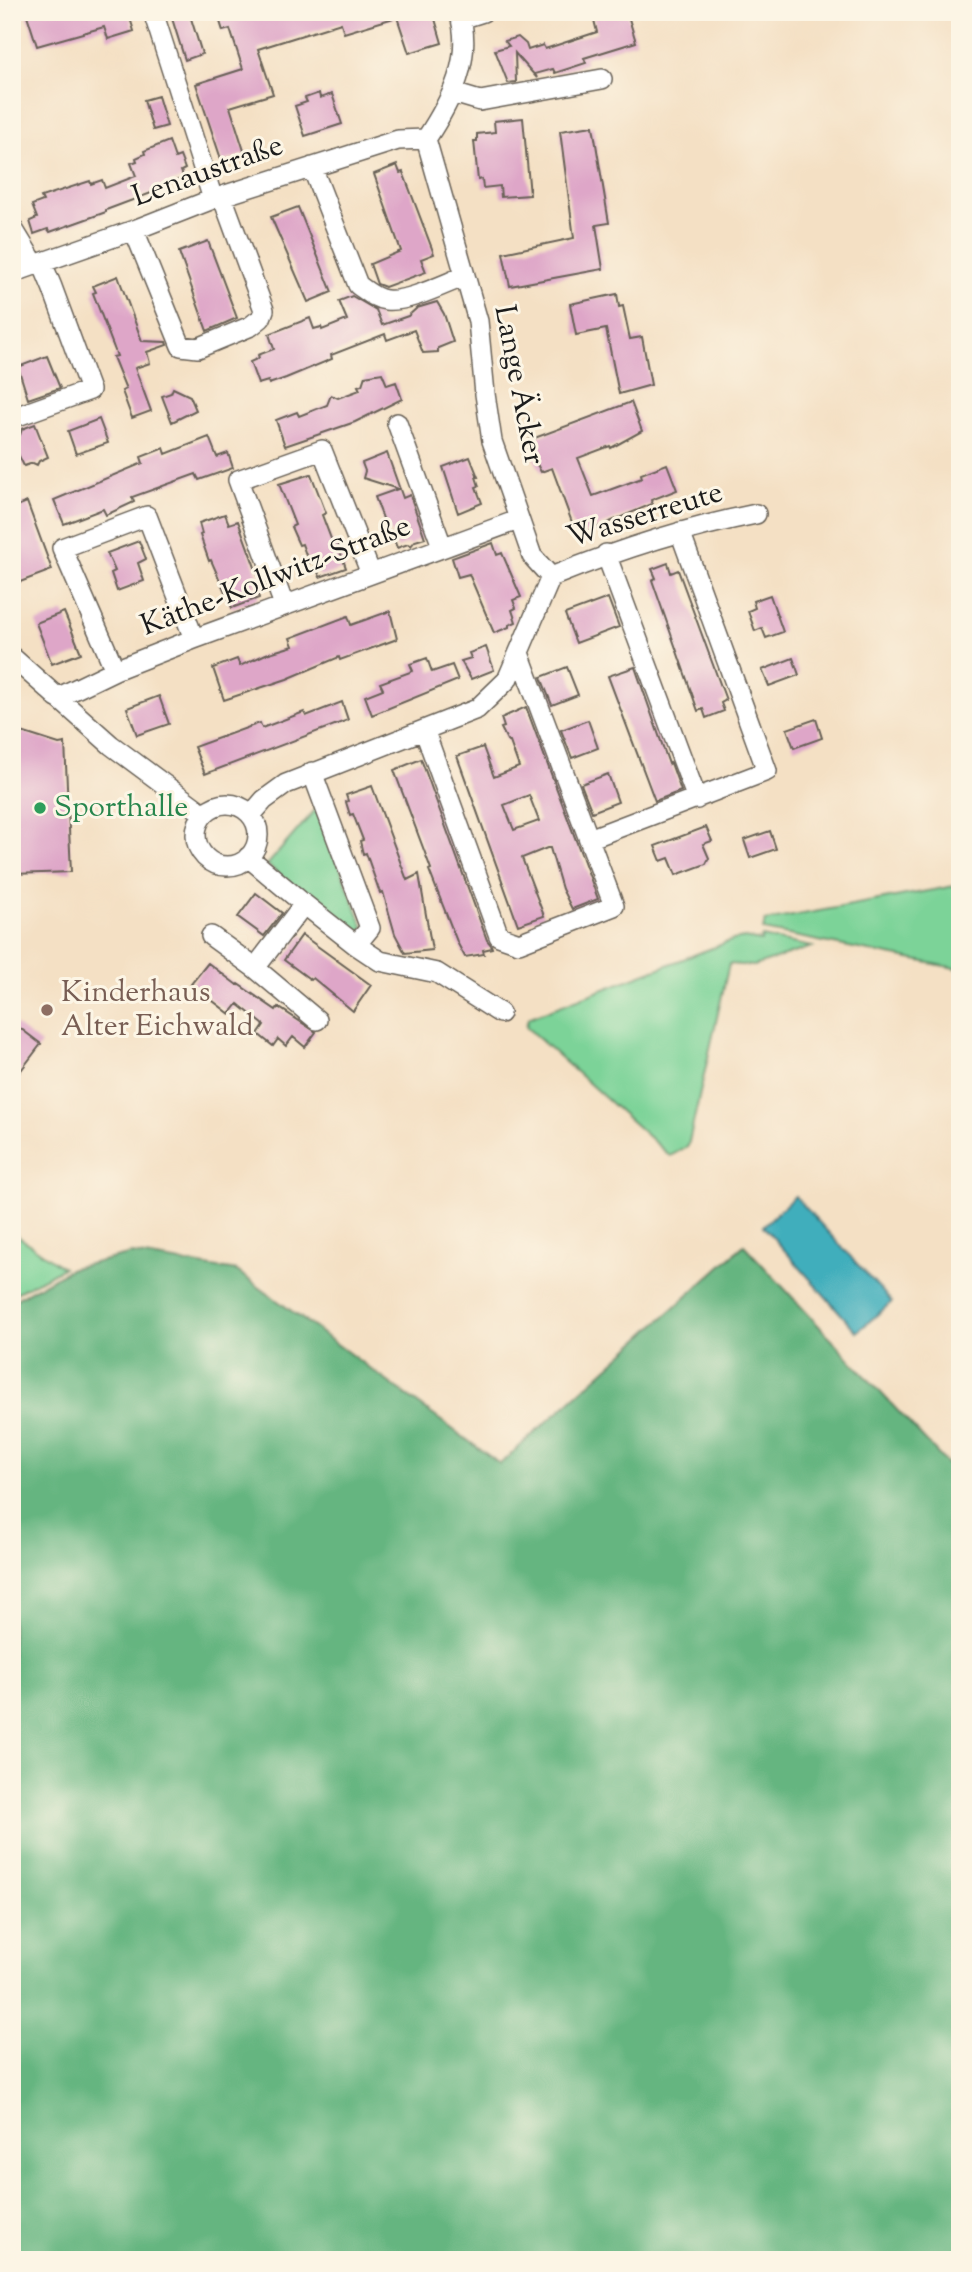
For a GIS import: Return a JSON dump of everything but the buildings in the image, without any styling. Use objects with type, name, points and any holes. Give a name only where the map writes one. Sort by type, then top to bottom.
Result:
[{"type":"street","points":[[134,230],[181,346],[198,348],[251,326],[261,318],[264,310],[217,197],[153,12]]},
{"type":"street","points":[[426,139],[453,93],[464,57],[460,16],[483,12]]},
{"type":"street","points":[[453,93],[480,101],[602,79]]},
{"type":"street","name":"Lenaustraße","points":[[12,273],[217,197],[398,140],[426,139]]},
{"type":"street","name":"Lange Äcker","points":[[426,139],[478,321],[492,441],[532,556],[551,577]]},
{"type":"street","points":[[312,167],[358,285],[374,297],[399,300],[465,276]]},
{"type":"street","points":[[12,227],[52,287],[90,390],[12,418]]},
{"type":"street","points":[[397,423],[442,546]]},
{"type":"street","points":[[284,605],[238,480],[322,450],[371,574]]},
{"type":"street","name":"Wasserreute","points":[[551,577],[606,554],[680,531],[756,514]]},
{"type":"street","points":[[115,670],[62,548],[147,516],[194,639]]},
{"type":"street","name":"Käthe-Kollwitz-Straße","points":[[57,698],[115,670],[194,639],[518,520]]},
{"type":"street","points":[[589,839],[767,771],[680,531]]},
{"type":"street","points":[[606,554],[697,799]]},
{"type":"street","points":[[251,815],[264,800],[286,784],[312,772],[425,732],[477,709],[507,680],[551,577]]},
{"type":"street","points":[[425,732],[499,936],[519,943],[614,906],[519,653]]},
{"type":"street","points":[[12,657],[149,775],[204,814]]},
{"type":"street","points":[[312,772],[370,929],[356,945]]},
{"type":"street","points":[[231,804],[239,806],[251,815],[258,832],[257,841],[248,857],[242,862],[227,866],[206,858],[196,840],[197,826],[204,814],[216,805],[231,804]]},
{"type":"street","points":[[248,857],[356,945],[380,961],[438,973],[500,1013]]},
{"type":"street","points":[[255,968],[304,904]]},
{"type":"street","points":[[211,936],[255,968],[317,1020]]},
{"type":"green space","points":[[317,808],[364,928],[357,934],[267,865]]},
{"type":"green space","points":[[960,885],[960,969],[763,930],[765,921]]},
{"type":"green space","points":[[762,937],[812,947],[754,966],[729,964],[688,1146],[670,1156],[526,1027],[528,1018],[733,940],[745,938],[761,941]]},
{"type":"green space","points":[[12,1232],[63,1268],[12,1295]]},
{"type":"green space","points":[[744,1245],[960,1478],[960,2260],[12,2260],[12,1301],[72,1268],[132,1254],[237,1271],[500,1464]]},
{"type":"water","points":[[795,1196],[892,1302],[857,1332],[763,1226]]},
{"type":"place","name":"Sporthalle","points":[[40,808]]},
{"type":"place","name":"Kinderhaus Alter Eichwald","points":[[47,1010]]}]
